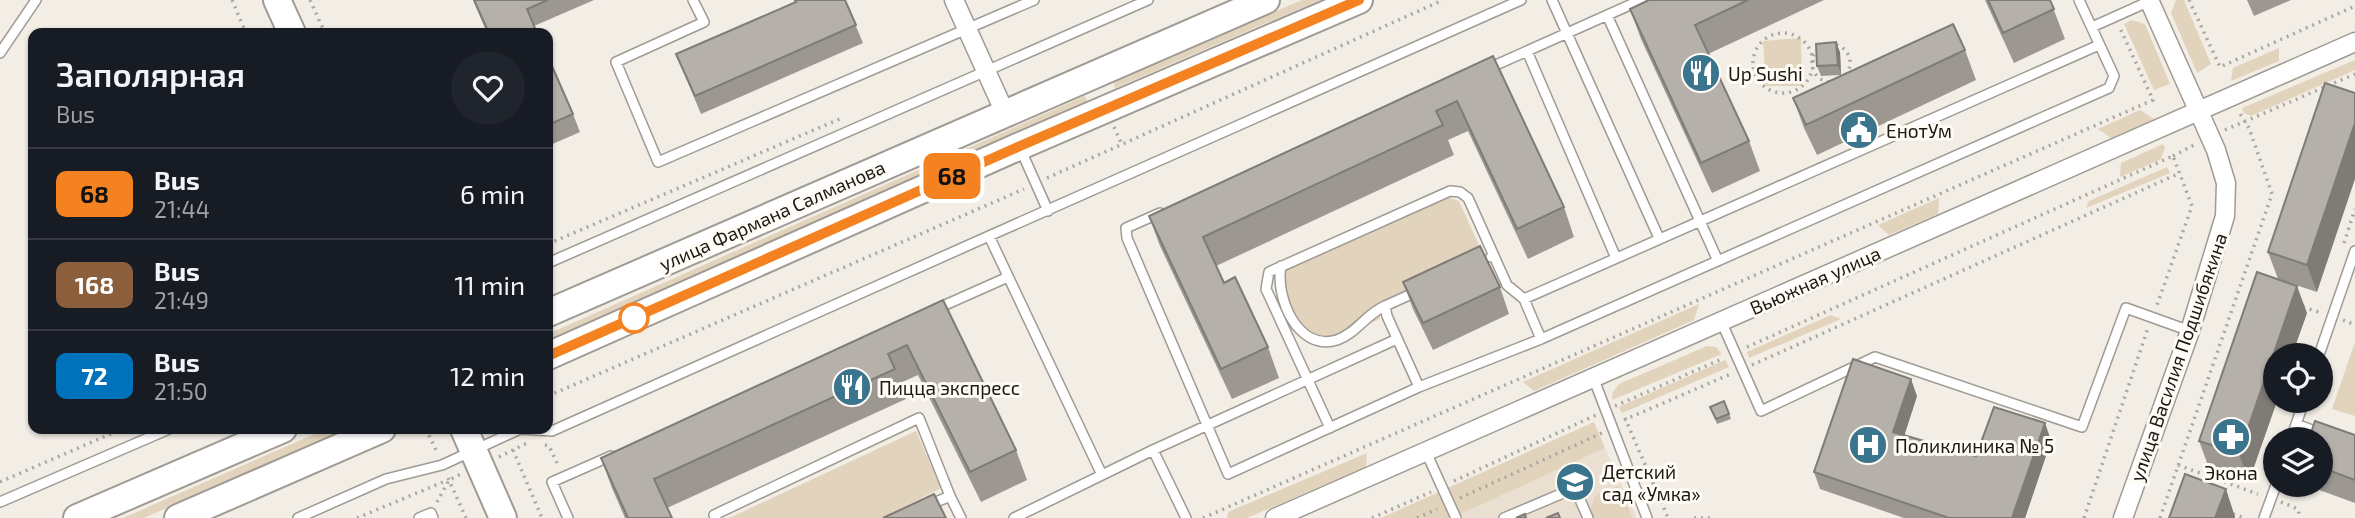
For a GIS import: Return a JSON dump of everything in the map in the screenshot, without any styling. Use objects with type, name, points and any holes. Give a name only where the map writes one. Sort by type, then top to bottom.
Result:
[{"type":"street","points":[[277,0],[290,28]]},
{"type":"street","points":[[954,0],[1005,113]]},
{"type":"street","name":"улица Фармана Салманова","points":[[553,311],[1266,0]]},
{"type":"street","name":"улица Фармана Салманова","points":[[553,354],[1020,146],[1359,0]]},
{"type":"street","name":"улица Василия Подшибякина","points":[[2123,518],[2190,331],[2225,216],[2226,183],[2211,137],[2150,0]]},
{"type":"street","name":"Вьюжная улица","points":[[1275,518],[2355,41]]},
{"type":"street","points":[[77,518],[271,434]]},
{"type":"street","points":[[178,518],[371,434]]},
{"type":"street","points":[[473,448],[503,518]]},
{"type":"lane","points":[[0,53],[36,0]]},
{"type":"lane","points":[[693,0],[704,22],[616,62],[658,162],[1034,0]]},
{"type":"lane","points":[[553,261],[1148,0]]},
{"type":"lane","points":[[553,431],[1521,0]]},
{"type":"lane","points":[[1552,0],[1659,238]]},
{"type":"lane","points":[[1477,73],[1641,0]]},
{"type":"lane","points":[[1176,206],[1126,228],[1127,239],[1228,474],[1419,387],[1541,339],[2109,88],[2114,76],[2079,0]]},
{"type":"lane","points":[[2092,27],[2150,0]]},
{"type":"lane","points":[[1606,15],[1718,261]]},
{"type":"lane","points":[[1524,299],[2099,45]]},
{"type":"lane","points":[[1527,51],[1616,258]]},
{"type":"lane","points":[[1020,146],[1048,211]]},
{"type":"lane","points":[[1330,428],[1306,381],[1300,359],[1266,289],[1269,272],[1450,191],[1460,191],[1468,198],[1507,285],[1524,299],[1541,339]]},
{"type":"lane","points":[[989,236],[1102,475]]},
{"type":"lane","points":[[2323,343],[2355,251]]},
{"type":"lane","points":[[1482,261],[1494,256]]},
{"type":"lane","points":[[1281,266],[1277,285],[1299,331],[1325,342],[1337,340],[1355,330],[1373,311],[1433,284]]},
{"type":"lane","points":[[932,311],[1008,277]]},
{"type":"lane","points":[[1385,306],[1419,387]]},
{"type":"lane","points":[[1721,321],[1761,411],[1875,357],[2081,427],[2126,308],[2190,331]]},
{"type":"lane","points":[[1014,518],[1206,425],[1397,339]]},
{"type":"lane","points":[[1593,377],[1647,518]]},
{"type":"lane","points":[[2300,413],[2296,425],[2302,427]]},
{"type":"lane","points":[[716,518],[714,515],[919,418],[961,518]]},
{"type":"lane","points":[[0,502],[157,434]]},
{"type":"lane","points":[[298,518],[386,479],[442,464],[505,435]]},
{"type":"lane","points":[[1153,450],[1186,518]]},
{"type":"lane","points":[[1426,452],[1455,518]]},
{"type":"lane","points":[[568,518],[552,482],[615,454]]},
{"type":"lane","points":[[1504,518],[1575,488],[1588,518]]},
{"type":"lane","points":[[913,512],[950,496]]},
{"type":"lane","points":[[2264,518],[2272,497]]},
{"type":"lane","points":[[419,518],[432,515]]},
{"type":"path","points":[[310,0],[323,28]]},
{"type":"path","points":[[553,395],[1036,183],[1443,0]]},
{"type":"path","points":[[2189,0],[2220,67],[2355,6]]},
{"type":"path","points":[[234,1],[244,28]]},
{"type":"path","points":[[1203,518],[2153,100],[2115,17]]},
{"type":"path","points":[[1777,33],[1801,38],[1812,53],[1812,58],[1812,69],[1802,86],[1784,92],[1766,86],[1759,80],[1754,65],[1758,48],[1777,33]]},
{"type":"path","points":[[1812,58],[1819,48],[1831,43],[1843,48],[1850,60],[1844,77],[1833,82],[1821,80],[1812,69]]},
{"type":"path","points":[[1372,518],[2173,156],[2244,121],[2355,75]]},
{"type":"path","points":[[2160,518],[2272,194],[2232,97]]},
{"type":"path","points":[[553,242],[853,113]]},
{"type":"path","points":[[2084,518],[2192,206],[2173,156]]},
{"type":"path","points":[[1417,518],[1614,427],[1625,418],[1743,369],[2180,173]]},
{"type":"path","points":[[2299,305],[2355,324]]},
{"type":"path","points":[[1625,418],[1668,518]]},
{"type":"path","points":[[0,482],[110,434]]},
{"type":"path","points":[[505,435],[542,518]]},
{"type":"path","points":[[432,515],[449,480],[473,448],[513,450],[530,442]]},
{"type":"path","points":[[540,444],[549,446],[565,477]]},
{"type":"path","points":[[2178,464],[2261,495]]},
{"type":"path","points":[[356,518],[449,480]]},
{"type":"path","points":[[2169,489],[2182,494]]},
{"type":"path","points":[[2281,497],[2279,502],[2298,509],[2300,518]]},
{"type":"path","points":[[2232,513],[2245,518]]},
{"type":"path","points":[[1694,518],[1713,518]]},
{"type":"shaded area","points":[[1302,0],[1320,0],[1115,88],[1113,81]]},
{"type":"shaded area","points":[[2176,0],[2184,0],[2211,64],[2197,73],[2171,13]]},
{"type":"shaded area","points":[[2132,20],[2145,24],[2170,84],[2154,90],[2124,24]]},
{"type":"shaded area","points":[[1801,38],[1802,86],[1766,86],[1763,41]]},
{"type":"shaded area","points":[[2279,48],[2279,61],[2231,81],[2233,68]]},
{"type":"shaded area","points":[[2355,60],[2355,70],[2251,116],[2244,113],[2242,108]]},
{"type":"shaded area","points":[[1085,96],[1088,103],[553,340],[553,332]]},
{"type":"shaded area","points":[[2140,110],[2154,119],[2111,138],[2098,129]]},
{"type":"shaded area","points":[[2163,144],[2165,148],[2161,159],[2120,177],[2121,163]]},
{"type":"shaded area","points":[[2167,167],[2170,173],[2086,208],[2089,201]]},
{"type":"shaded area","points":[[1447,197],[1459,201],[1484,256],[1377,304],[1380,319],[1347,333],[1328,338],[1316,337],[1298,323],[1288,301],[1284,267]]},
{"type":"shaded area","points":[[1939,198],[1938,214],[1889,235],[1878,225]]},
{"type":"shaded area","points":[[1699,304],[1694,320],[1534,391],[1523,382]]},
{"type":"shaded area","points":[[1831,315],[1841,319],[1749,358],[1747,352]]},
{"type":"shaded area","points":[[2355,342],[2355,416],[2333,409]]},
{"type":"shaded area","points":[[1707,346],[1716,347],[1722,354],[1612,400],[1613,392],[1619,384]]},
{"type":"shaded area","points":[[1725,360],[1729,367],[1622,413],[1619,407]]},
{"type":"shaded area","points":[[1594,422],[1605,448],[1452,518],[1381,518]]},
{"type":"shaded area","points":[[916,431],[941,488],[882,518],[729,518]]},
{"type":"shaded area","points":[[315,434],[337,434],[144,518],[123,518]]},
{"type":"shaded area","name":"Детский сад «Умка»","points":[[1605,448],[1637,518],[1452,518]]},
{"type":"shaded area","points":[[1367,453],[1366,467],[1247,518],[1227,518],[1228,512]]},
{"type":"shaded area","points":[[1618,486],[1633,518],[1593,518],[1590,510],[1595,496]]},
{"type":"building","points":[[474,0],[548,0],[527,9],[535,28],[487,28]]},
{"type":"building","points":[[795,0],[845,0],[856,25],[695,96],[676,54],[796,2]]},
{"type":"building","points":[[1649,0],[1748,0],[1695,25],[1749,141],[1701,163],[1630,9]]},
{"type":"building","points":[[1988,0],[2050,0],[2054,9],[2003,33]]},
{"type":"building","points":[[1953,24],[1965,50],[1806,125],[1793,98]]},
{"type":"building","points":[[1836,42],[1838,65],[1817,66],[1816,44]]},
{"type":"building","points":[[1493,56],[1564,207],[1517,229],[1457,101],[1436,111],[1443,125],[1203,237],[1224,283],[1235,277],[1268,347],[1221,369],[1149,216]]},
{"type":"building","points":[[553,68],[573,114],[553,123]]},
{"type":"building","points":[[2325,83],[2355,93],[2355,123],[2307,265],[2268,252]]},
{"type":"building","points":[[1480,246],[1500,287],[1423,323],[1403,282]]},
{"type":"building","points":[[2257,272],[2297,286],[2277,343],[2263,343],[2263,384],[2239,454],[2199,441]]},
{"type":"building","points":[[943,300],[1016,450],[970,472],[907,345],[888,354],[895,369],[654,479],[672,518],[628,518],[601,458]]},
{"type":"building","name":"Поликлиника № 5","points":[[1853,359],[1911,379],[1893,432],[1976,456],[1994,407],[2045,423],[2012,518],[1949,518],[1814,472]]},
{"type":"building","points":[[1724,401],[1729,414],[1716,419],[1710,407]]},
{"type":"building","points":[[2315,421],[2332,427],[2313,427]]},
{"type":"building","points":[[2333,427],[2355,435],[2355,480],[2333,472]]},
{"type":"building","points":[[2185,474],[2226,489],[2215,518],[2169,518]]},
{"type":"building","points":[[934,494],[946,518],[883,518]]},
{"type":"building","points":[[1558,513],[1560,518],[1546,518]]},
{"type":"bus line","name":"68","points":[[553,354],[1020,146],[1359,0]]},
{"type":"place","name":"Up Sushi","points":[[1701,73]]},
{"type":"place","name":"ЕнотУм","points":[[1859,130]]},
{"type":"place","name":"Пицца экспресс","points":[[852,387]]},
{"type":"place","name":"Экона","points":[[2231,437]]},
{"type":"place","name":"Поликлиника № 5","points":[[1868,445]]},
{"type":"place","name":"Детский сад «Умка»","points":[[1575,482]]}]
